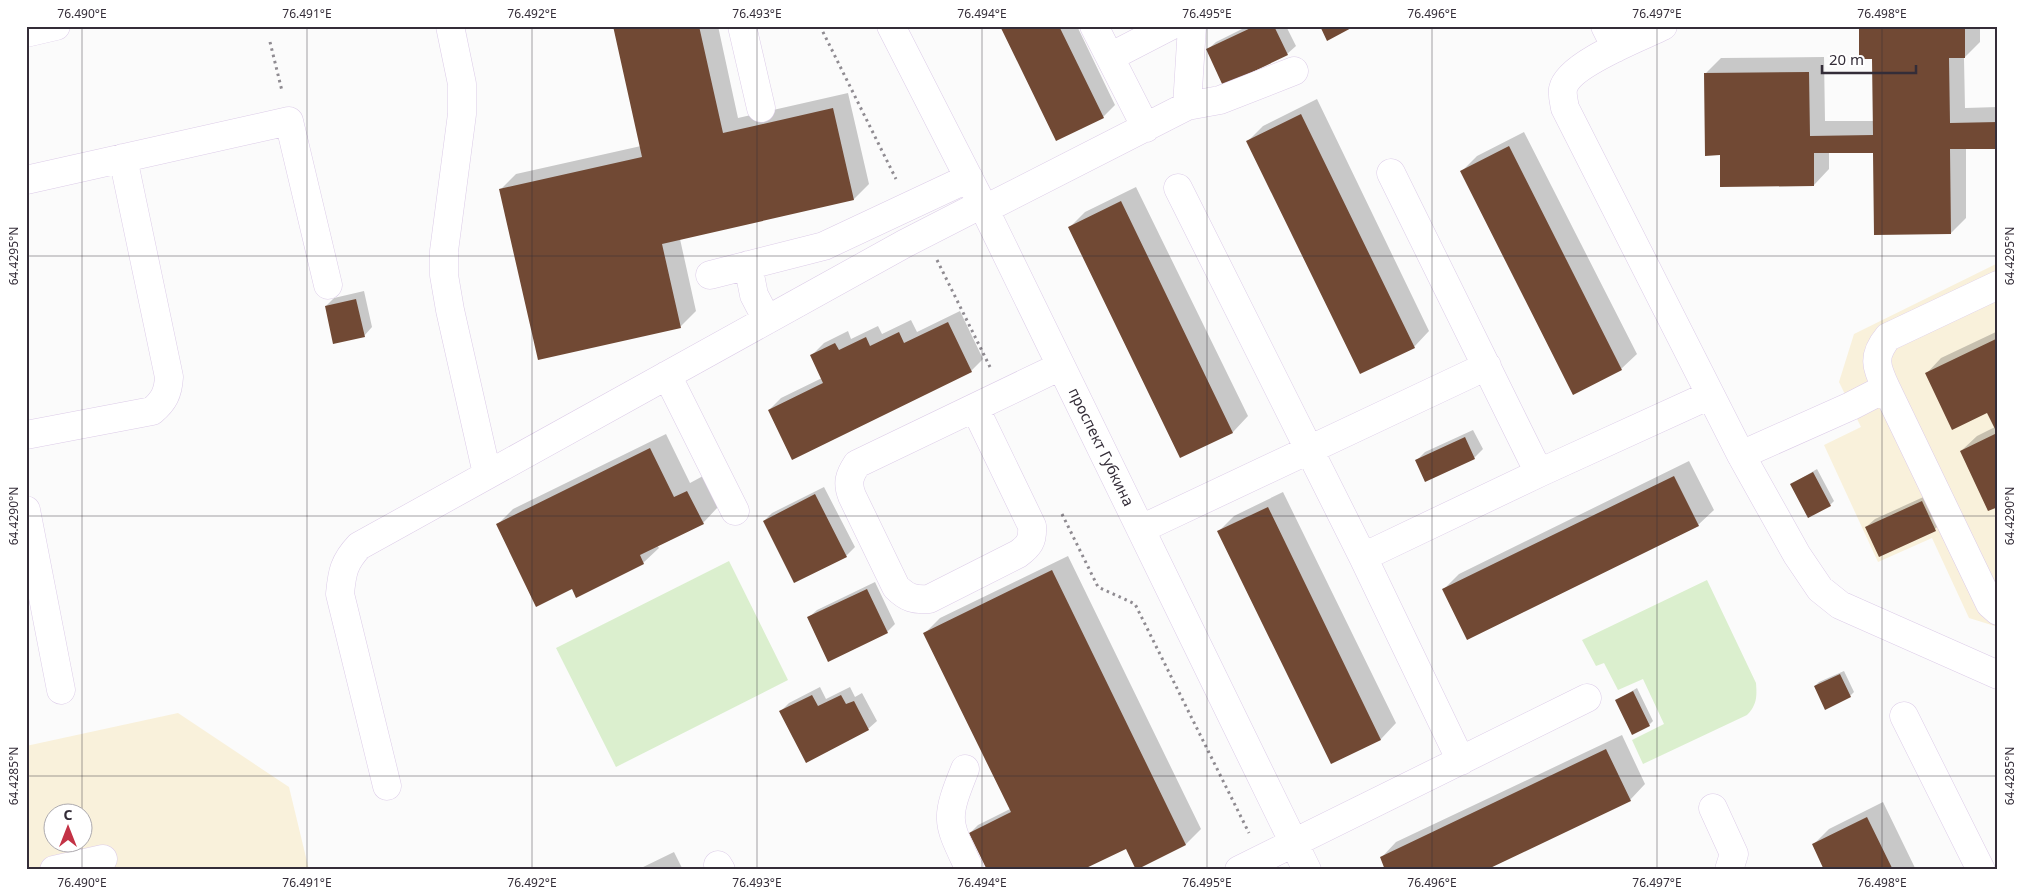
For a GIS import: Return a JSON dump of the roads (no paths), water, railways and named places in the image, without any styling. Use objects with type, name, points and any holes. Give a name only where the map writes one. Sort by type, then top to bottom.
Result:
[{"type":"street","points":[[26,33],[56,26]]},
{"type":"street","points":[[450,26],[462,84],[462,114],[444,251],[444,275],[450,310],[487,474]]},
{"type":"street","points":[[742,26],[761,108]]},
{"type":"street","name":"проспект Губкина","points":[[891,26],[984,206],[1306,870]]},
{"type":"street","points":[[1094,26],[1146,128]]},
{"type":"street","points":[[1110,57],[1170,26]]},
{"type":"street","points":[[1187,106],[1192,26]]},
{"type":"street","points":[[1663,26],[1610,37],[1593,59],[1573,73],[1563,88],[1565,108],[1710,395],[1797,555],[1820,589],[1840,606],[1998,675]]},
{"type":"street","points":[[387,786],[340,594],[342,575],[348,558],[359,546],[925,234],[1146,128],[1187,106],[1220,100],[1294,71]]},
{"type":"street","points":[[26,180],[289,121],[328,285]]},
{"type":"street","points":[[26,435],[152,411],[162,403],[168,390],[169,377],[123,158]]},
{"type":"street","points":[[1391,173],[1539,473]]},
{"type":"street","points":[[710,275],[824,246],[969,178]]},
{"type":"street","points":[[1178,188],[1363,557],[1461,761]]},
{"type":"street","points":[[748,266],[757,302],[767,320]]},
{"type":"street","points":[[1998,285],[1888,337],[1879,348],[1876,361],[1886,388],[1990,604],[1998,610]]},
{"type":"street","points":[[974,408],[1032,526],[1033,536],[1030,546],[1018,554],[929,599],[916,600],[906,597],[896,587],[852,496],[848,485],[850,474],[857,464],[1061,366]]},
{"type":"street","points":[[1141,530],[1487,366]]},
{"type":"street","points":[[667,375],[735,511]]},
{"type":"street","points":[[1741,455],[1886,388]]},
{"type":"street","points":[[1363,557],[1539,473],[1710,395]]},
{"type":"street","points":[[26,510],[61,690]]},
{"type":"street","points":[[1250,864],[1587,698]]},
{"type":"street","points":[[1904,716],[1981,870]]},
{"type":"street","points":[[965,769],[952,801],[949,816],[952,832],[970,870]]},
{"type":"street","points":[[1713,808],[1735,865]]},
{"type":"street","points":[[54,870],[103,858]]}]
